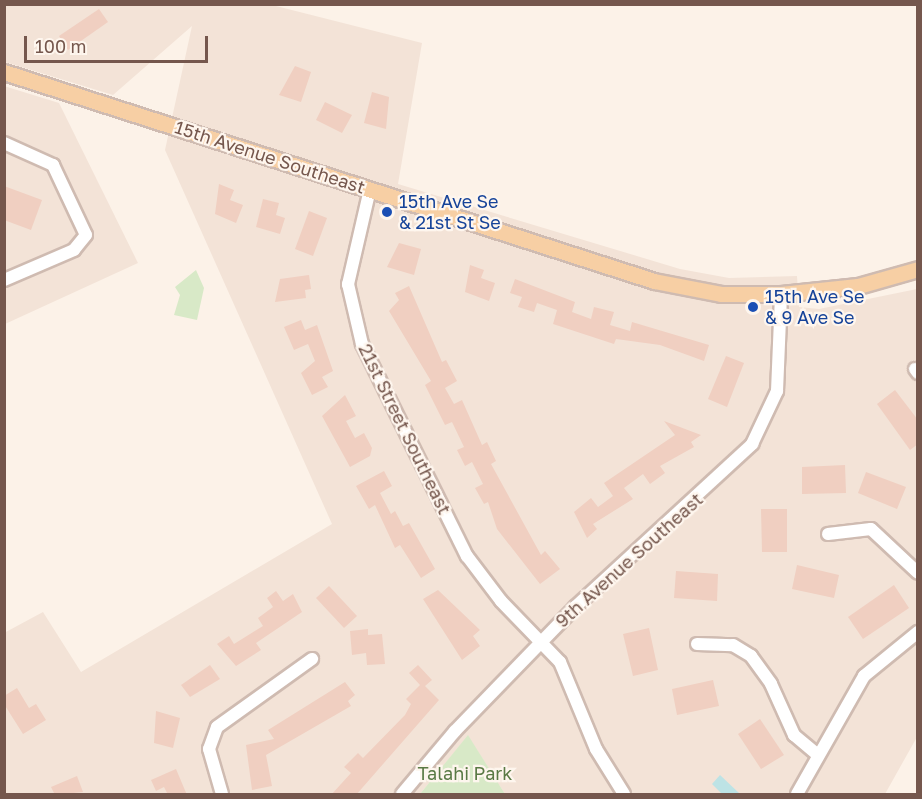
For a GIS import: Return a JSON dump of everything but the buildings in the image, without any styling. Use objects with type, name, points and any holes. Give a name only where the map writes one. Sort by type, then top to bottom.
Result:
[{"type":"main road","name":"15th Avenue Southeast","points":[[4,72],[654,281],[721,294],[781,294],[858,286],[918,269]]},
{"type":"street","points":[[4,143],[53,165],[86,235],[74,250],[4,280]]},
{"type":"street","name":"21st Street Southeast","points":[[370,189],[350,266],[355,324],[467,556],[489,588],[541,641],[570,678],[596,749],[624,795]]},
{"type":"street","name":"9th Avenue Southeast","points":[[402,795],[541,641],[753,444],[777,391],[781,294]]},
{"type":"street","points":[[828,534],[871,529],[918,573]]},
{"type":"street","points":[[797,795],[868,670],[918,632]]},
{"type":"street","points":[[697,644],[733,645],[751,656],[771,684],[794,735],[819,755]]},
{"type":"street","points":[[222,795],[209,749],[217,727],[312,659]]},
{"type":"shaded area","points":[[5,5],[272,5],[422,43],[398,184],[680,269],[729,278],[797,276],[799,307],[819,309],[917,289],[917,737],[885,794],[505,794],[468,736],[420,794],[5,794],[4,633],[43,612],[81,672],[332,524],[165,150],[192,26],[113,95],[5,62]]},
{"type":"shaded area","points":[[4,86],[59,103],[138,263],[5,324]]},
{"type":"green space","points":[[196,270],[204,288],[197,320],[174,315],[180,295],[175,287]]},
{"type":"green space","name":"Talahi Park","points":[[468,735],[505,794],[420,794]]},
{"type":"water","points":[[720,775],[740,794],[722,794],[712,784]]},
{"type":"place","name":"15th Ave Se & 21st St Se","points":[[387,212]]},
{"type":"place","name":"15th Ave Se & 9 Ave Se","points":[[753,307]]}]
